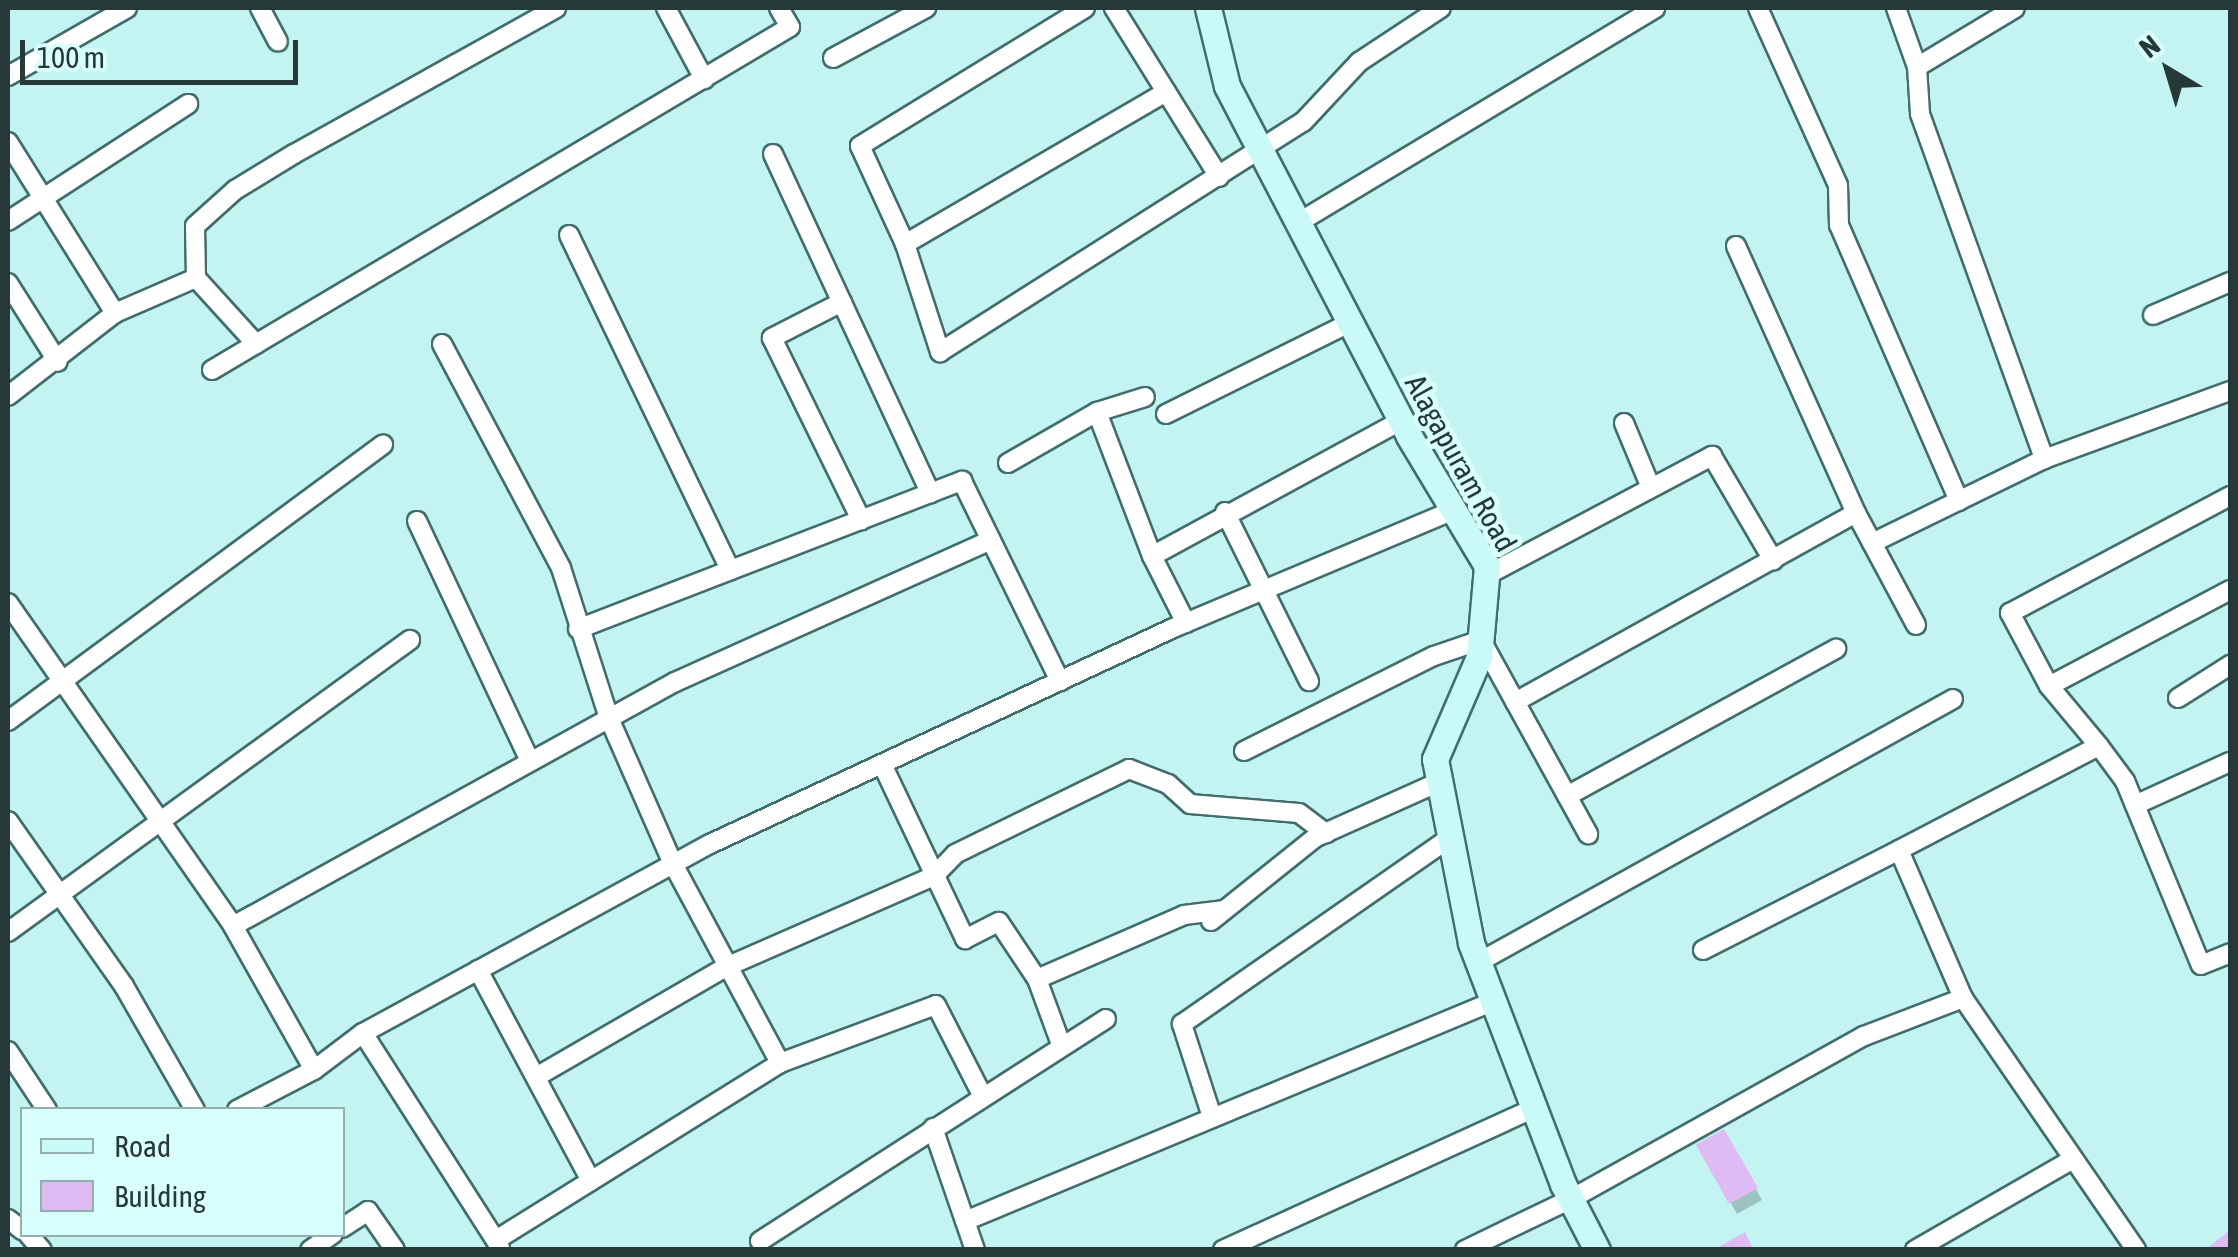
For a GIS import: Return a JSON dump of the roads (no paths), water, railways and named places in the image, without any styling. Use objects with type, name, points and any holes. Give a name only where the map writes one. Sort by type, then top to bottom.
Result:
[{"type":"main road","name":"Alagapuram Road","points":[[1208,8],[1227,86],[1296,224],[1402,422],[1488,566],[1481,640],[1434,759],[1448,840],[1479,962],[1571,1199],[1597,1250]]},
{"type":"street","points":[[8,76],[126,8]]},
{"type":"street","points":[[260,8],[278,42]]},
{"type":"street","points":[[256,344],[196,278],[195,226],[235,190],[556,8]]},
{"type":"street","points":[[666,8],[704,79]]},
{"type":"street","points":[[212,370],[790,27],[779,8]]},
{"type":"street","points":[[833,58],[926,8]]},
{"type":"street","points":[[1085,8],[860,146],[905,244],[940,352],[1260,152],[1303,122],[1359,62],[1441,8]]},
{"type":"street","points":[[1114,8],[1219,178]]},
{"type":"street","points":[[1296,224],[1655,8]]},
{"type":"street","points":[[1758,8],[1838,185],[1840,225],[1959,501]]},
{"type":"street","points":[[1896,8],[1918,66],[1920,114],[2044,460]]},
{"type":"street","points":[[1918,66],[2015,8]]},
{"type":"street","points":[[905,244],[1166,92]]},
{"type":"street","points":[[8,220],[188,104]]},
{"type":"street","points":[[8,142],[115,314]]},
{"type":"street","points":[[773,154],[930,493]]},
{"type":"street","points":[[570,235],[730,570]]},
{"type":"street","points":[[1736,246],[1856,514],[1916,624]]},
{"type":"street","points":[[8,396],[58,362],[115,314],[196,278]]},
{"type":"street","points":[[2153,316],[2230,282]]},
{"type":"street","points":[[8,283],[58,362]]},
{"type":"street","points":[[842,302],[772,338],[861,520]]},
{"type":"street","points":[[1166,414],[1349,323]]},
{"type":"street","points":[[442,344],[561,568],[609,718],[673,864],[780,1063]]},
{"type":"street","points":[[1872,543],[2044,460],[2230,391]]},
{"type":"street","points":[[1008,463],[1097,412],[1145,397]]},
{"type":"street","points":[[1097,412],[1152,556],[1186,623]]},
{"type":"street","points":[[1152,556],[1225,512],[1402,422]]},
{"type":"street","points":[[1624,423],[1651,488]]},
{"type":"street","points":[[8,720],[383,445]]},
{"type":"street","points":[[1486,575],[1712,456],[1773,560]]},
{"type":"street","points":[[578,629],[962,480],[1060,681]]},
{"type":"street","points":[[2230,496],[2010,613],[2050,686],[2099,746],[2134,805],[2201,965],[2230,953]]},
{"type":"street","points":[[243,1107],[314,1070],[362,1032],[673,864],[1186,623],[1454,510]]},
{"type":"street","points":[[1225,512],[1309,680]]},
{"type":"street","points":[[1515,702],[1856,514]]},
{"type":"street","points":[[417,520],[530,761]]},
{"type":"street","points":[[233,926],[609,718],[991,540]]},
{"type":"street","points":[[2050,686],[2230,590]]},
{"type":"street","points":[[8,603],[233,926],[314,1070]]},
{"type":"street","points":[[8,932],[410,640]]},
{"type":"street","points":[[1244,751],[1434,656],[1481,640],[1588,834]]},
{"type":"street","points":[[1567,796],[1836,648]]},
{"type":"street","points":[[2178,698],[2230,665]]},
{"type":"street","points":[[1479,962],[1953,698]]},
{"type":"street","points":[[1703,950],[2099,746]]},
{"type":"street","points":[[2134,805],[2230,762]]},
{"type":"street","points":[[882,764],[964,939],[1000,922],[1037,979],[1062,1048]]},
{"type":"street","points":[[536,1077],[726,967],[934,876],[954,854],[1130,769],[1168,784],[1190,804],[1299,814],[1326,833]]},
{"type":"street","points":[[1037,979],[1184,916],[1218,915],[1326,833],[1438,782]]},
{"type":"street","points":[[8,821],[124,986],[193,1107]]},
{"type":"street","points":[[1212,1117],[1182,1024],[1448,840]]},
{"type":"street","points":[[1898,850],[1963,998],[2136,1250]]},
{"type":"street","points":[[478,970],[592,1181]]},
{"type":"street","points":[[1465,1250],[1571,1199],[1864,1036],[1963,998]]},
{"type":"street","points":[[965,1221],[1494,1001]]},
{"type":"street","points":[[362,1032],[499,1245],[592,1181],[780,1063],[936,1005],[983,1097]]},
{"type":"street","points":[[760,1241],[1106,1019]]},
{"type":"street","points":[[8,1051],[44,1107]]},
{"type":"street","points":[[1222,1250],[1534,1108]]},
{"type":"street","points":[[933,1128],[975,1250]]},
{"type":"street","points":[[1914,1250],[2073,1158]]},
{"type":"street","points":[[345,1226],[368,1211],[395,1250]]}]
